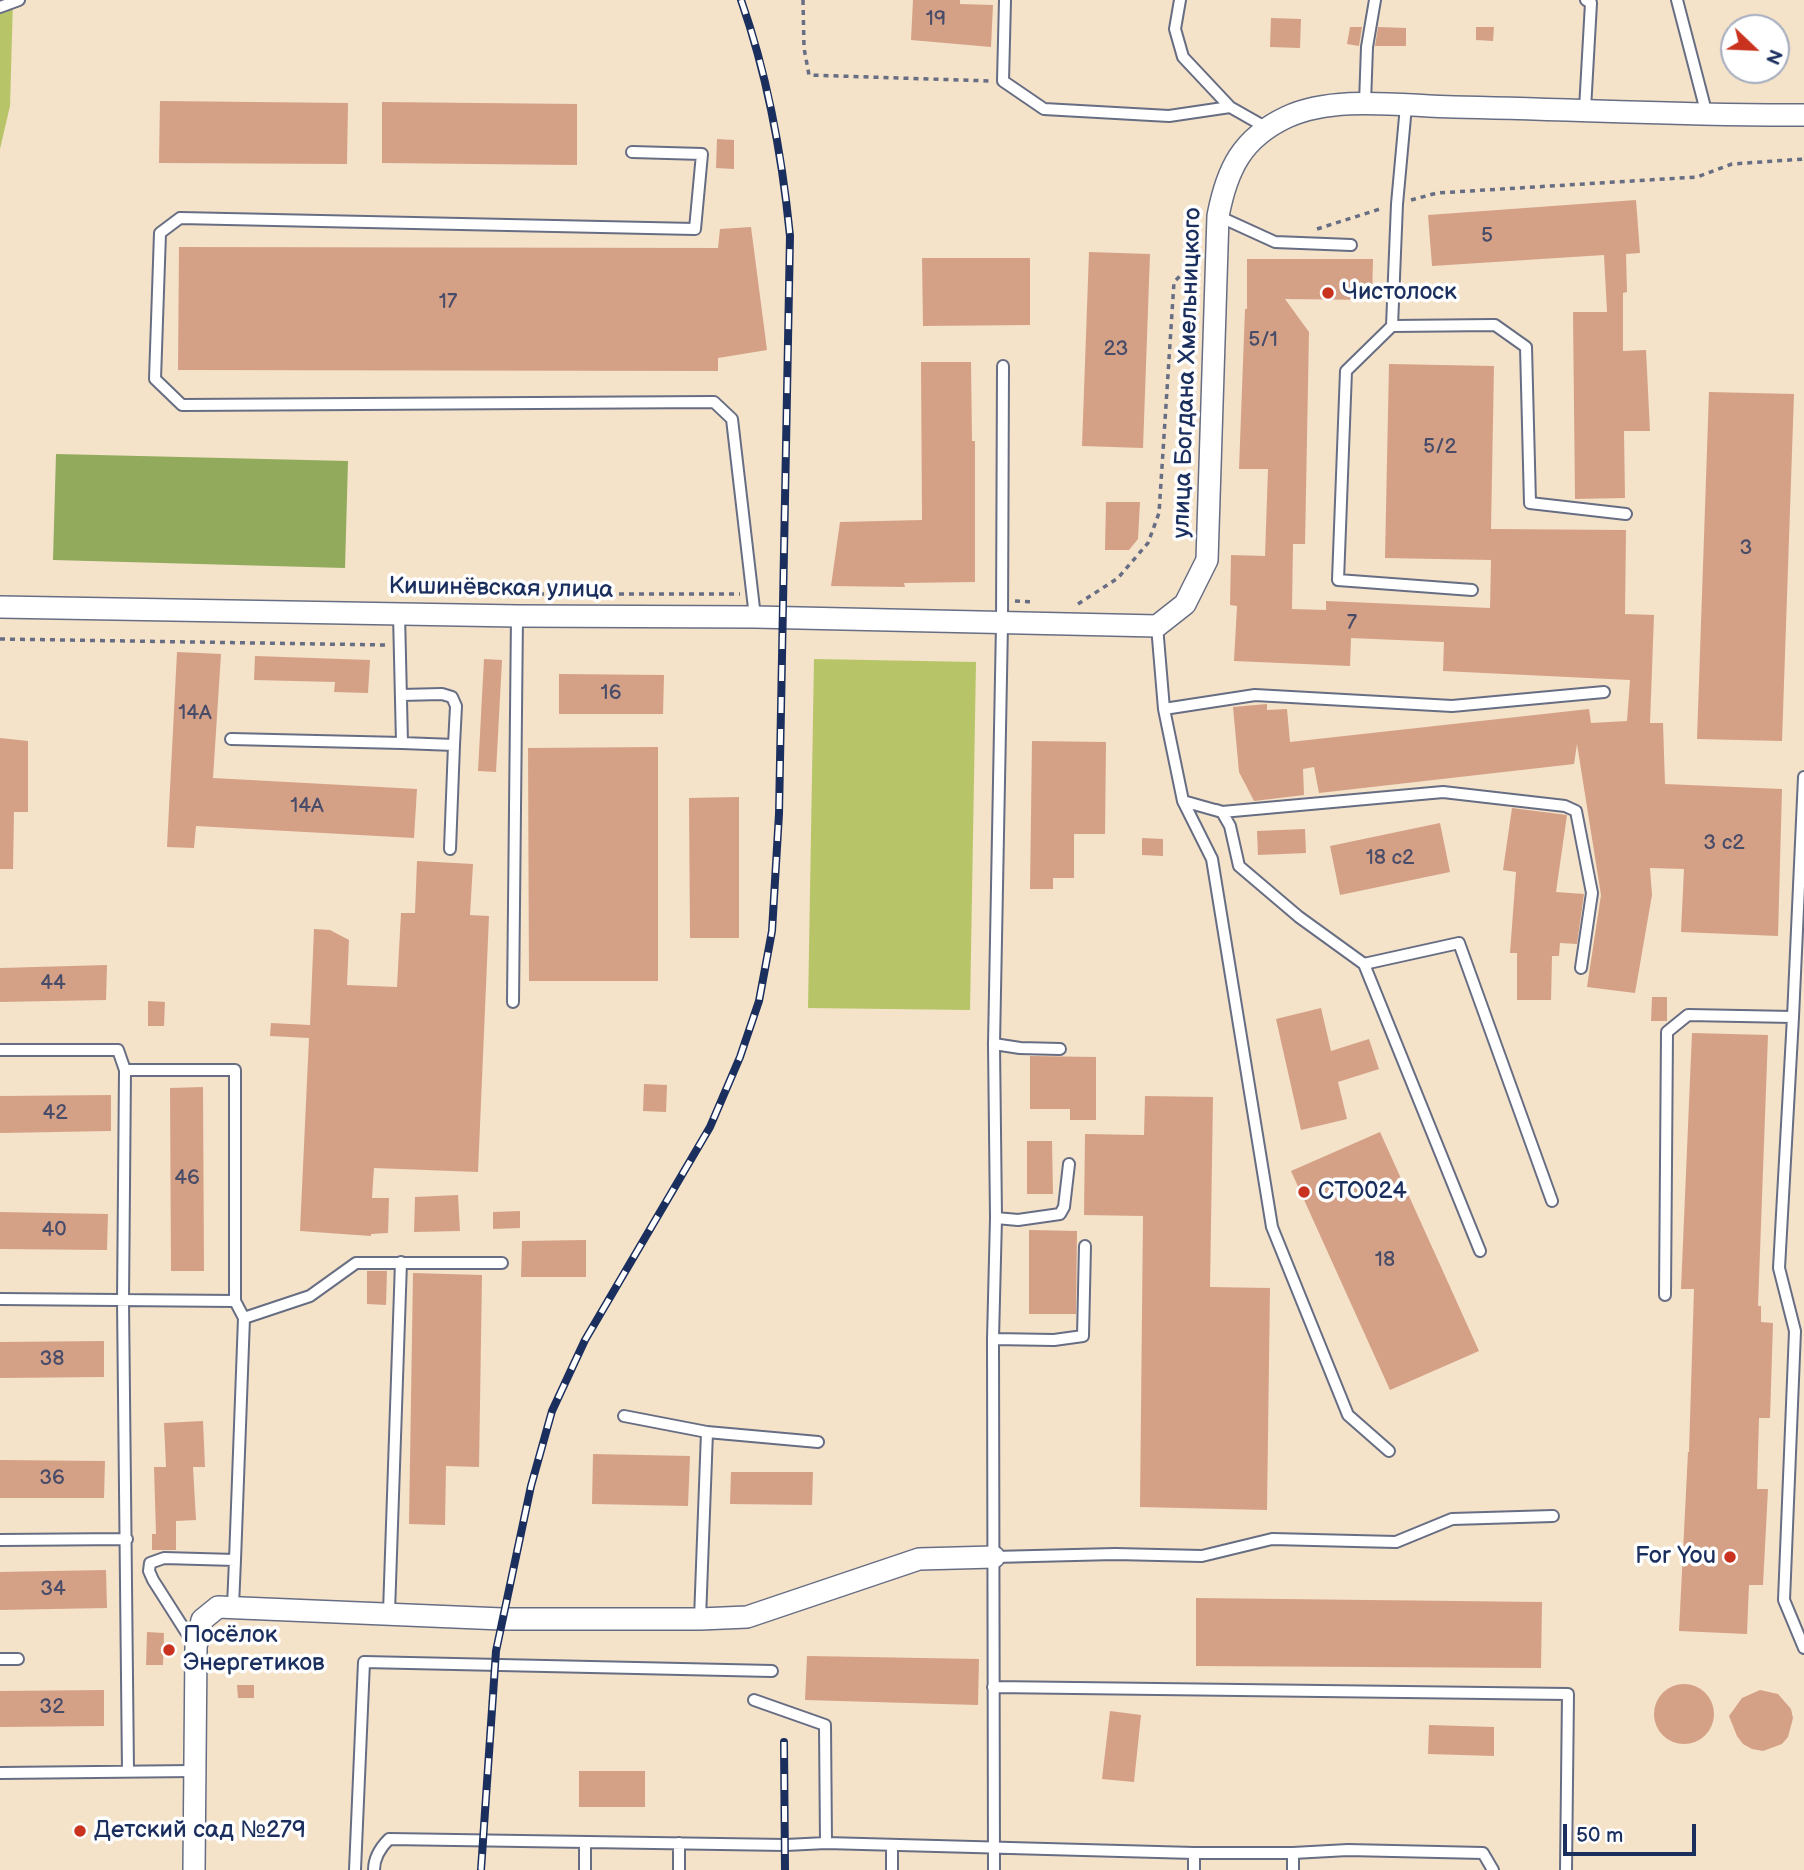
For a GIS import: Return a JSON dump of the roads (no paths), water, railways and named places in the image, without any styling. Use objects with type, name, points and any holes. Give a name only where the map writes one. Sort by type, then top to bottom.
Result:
[{"type":"street","name":"улица Богдана Хмельницкого","points":[[1157,626],[1185,604],[1206,560],[1218,216],[1228,177],[1237,157],[1251,140],[1266,128],[1296,113],[1322,107],[1364,103],[1585,109],[1707,116],[1804,115]]},
{"type":"street","name":"Кишинёвская улица","points":[[0,607],[517,616],[755,617],[1002,624]]},
{"type":"street","points":[[1002,624],[1157,626]]},
{"type":"street","points":[[194,1870],[196,1647],[202,1620],[218,1607],[389,1612],[502,1619],[747,1617],[919,1559],[994,1557]]},
{"type":"lane","points":[[0,7],[19,0]]},
{"type":"lane","points":[[1005,0],[1003,81],[1044,109],[1169,116],[1230,107]]},
{"type":"lane","points":[[1180,0],[1175,29],[1183,57],[1230,107],[1266,128]]},
{"type":"lane","points":[[1364,103],[1367,47],[1375,0]]},
{"type":"lane","points":[[1585,109],[1591,3],[1586,0]]},
{"type":"lane","points":[[1677,0],[1707,116]]},
{"type":"lane","points":[[1406,106],[1397,204],[1392,326],[1346,371],[1338,580],[1472,590]]},
{"type":"lane","points":[[632,152],[702,154],[695,229],[180,218],[160,233],[155,379],[182,405],[714,402],[732,419],[755,617]]},
{"type":"lane","points":[[1218,216],[1275,242],[1350,245]]},
{"type":"lane","points":[[1392,326],[1495,325],[1526,347],[1530,503],[1626,514]]},
{"type":"lane","points":[[994,1870],[994,1044],[1002,624],[1003,366]]},
{"type":"lane","points":[[399,614],[402,743]]},
{"type":"lane","points":[[513,1002],[517,616]]},
{"type":"lane","points":[[1157,626],[1164,709],[1183,800],[1212,859],[1272,1227],[1348,1415],[1389,1451]]},
{"type":"lane","points":[[1164,709],[1255,695],[1452,706],[1604,692]]},
{"type":"lane","points":[[401,695],[442,694],[452,697],[457,706],[450,849]]},
{"type":"lane","points":[[231,739],[454,745]]},
{"type":"lane","points":[[1804,777],[1779,1268],[1795,1331],[1784,1600],[1804,1648]]},
{"type":"lane","points":[[1183,800],[1222,812],[1443,792],[1565,806],[1576,811],[1592,893],[1581,968]]},
{"type":"lane","points":[[1222,812],[1230,827],[1240,866],[1299,917],[1364,964],[1480,1251]]},
{"type":"lane","points":[[1364,964],[1459,943],[1552,1201]]},
{"type":"lane","points":[[1665,1295],[1667,1032],[1688,1015],[1793,1017]]},
{"type":"lane","points":[[994,1044],[1060,1049]]},
{"type":"lane","points":[[0,1051],[118,1050],[125,1070],[123,1301],[128,1771]]},
{"type":"lane","points":[[125,1070],[235,1070],[235,1301],[244,1318],[233,1606]]},
{"type":"lane","points":[[996,1219],[1018,1220],[1060,1214],[1064,1207],[1069,1164]]},
{"type":"lane","points":[[993,1339],[1054,1340],[1083,1336],[1085,1246]]},
{"type":"lane","points":[[389,1612],[401,1262]]},
{"type":"lane","points":[[244,1318],[310,1296],[356,1264],[502,1263]]},
{"type":"lane","points":[[0,1299],[235,1301]]},
{"type":"lane","points":[[624,1416],[707,1432],[818,1442]]},
{"type":"lane","points":[[700,1619],[707,1432]]},
{"type":"lane","points":[[994,1557],[1115,1554],[1202,1556],[1272,1539],[1396,1542],[1452,1519],[1553,1516]]},
{"type":"lane","points":[[0,1540],[127,1539]]},
{"type":"lane","points":[[196,1647],[153,1580],[149,1571],[150,1563],[164,1558],[235,1560]]},
{"type":"lane","points":[[0,1660],[19,1659]]},
{"type":"lane","points":[[355,1870],[364,1662],[772,1671]]},
{"type":"lane","points":[[993,1687],[1568,1695],[1566,1870]]},
{"type":"lane","points":[[754,1700],[825,1725],[826,1843]]},
{"type":"lane","points":[[0,1773],[194,1771]]},
{"type":"lane","points":[[374,1870],[374,1862],[380,1848],[389,1839],[786,1845],[826,1843],[1194,1853],[1348,1850],[1483,1853],[1493,1870]]},
{"type":"lane","points":[[585,1842],[585,1870]]},
{"type":"lane","points":[[679,1843],[679,1870]]},
{"type":"lane","points":[[892,1846],[892,1870]]},
{"type":"lane","points":[[1194,1853],[1194,1870]]},
{"type":"lane","points":[[1293,1853],[1293,1870]]},
{"type":"railway","points":[[481,1870],[496,1651],[531,1486],[552,1411],[585,1340],[710,1127],[740,1057],[759,1001],[772,931],[779,814],[790,236],[773,116],[741,0]]},
{"type":"railway","points":[[784,1742],[785,1870]]},
{"type":"place","name":"Чистолоск","points":[[1328,293]]},
{"type":"place","name":"СТО024","points":[[1304,1192]]},
{"type":"place","name":"For You","points":[[1730,1557]]},
{"type":"place","name":"Посёлок Энергетиков","points":[[169,1650]]},
{"type":"place","name":"Детский сад №279","points":[[80,1831]]}]
